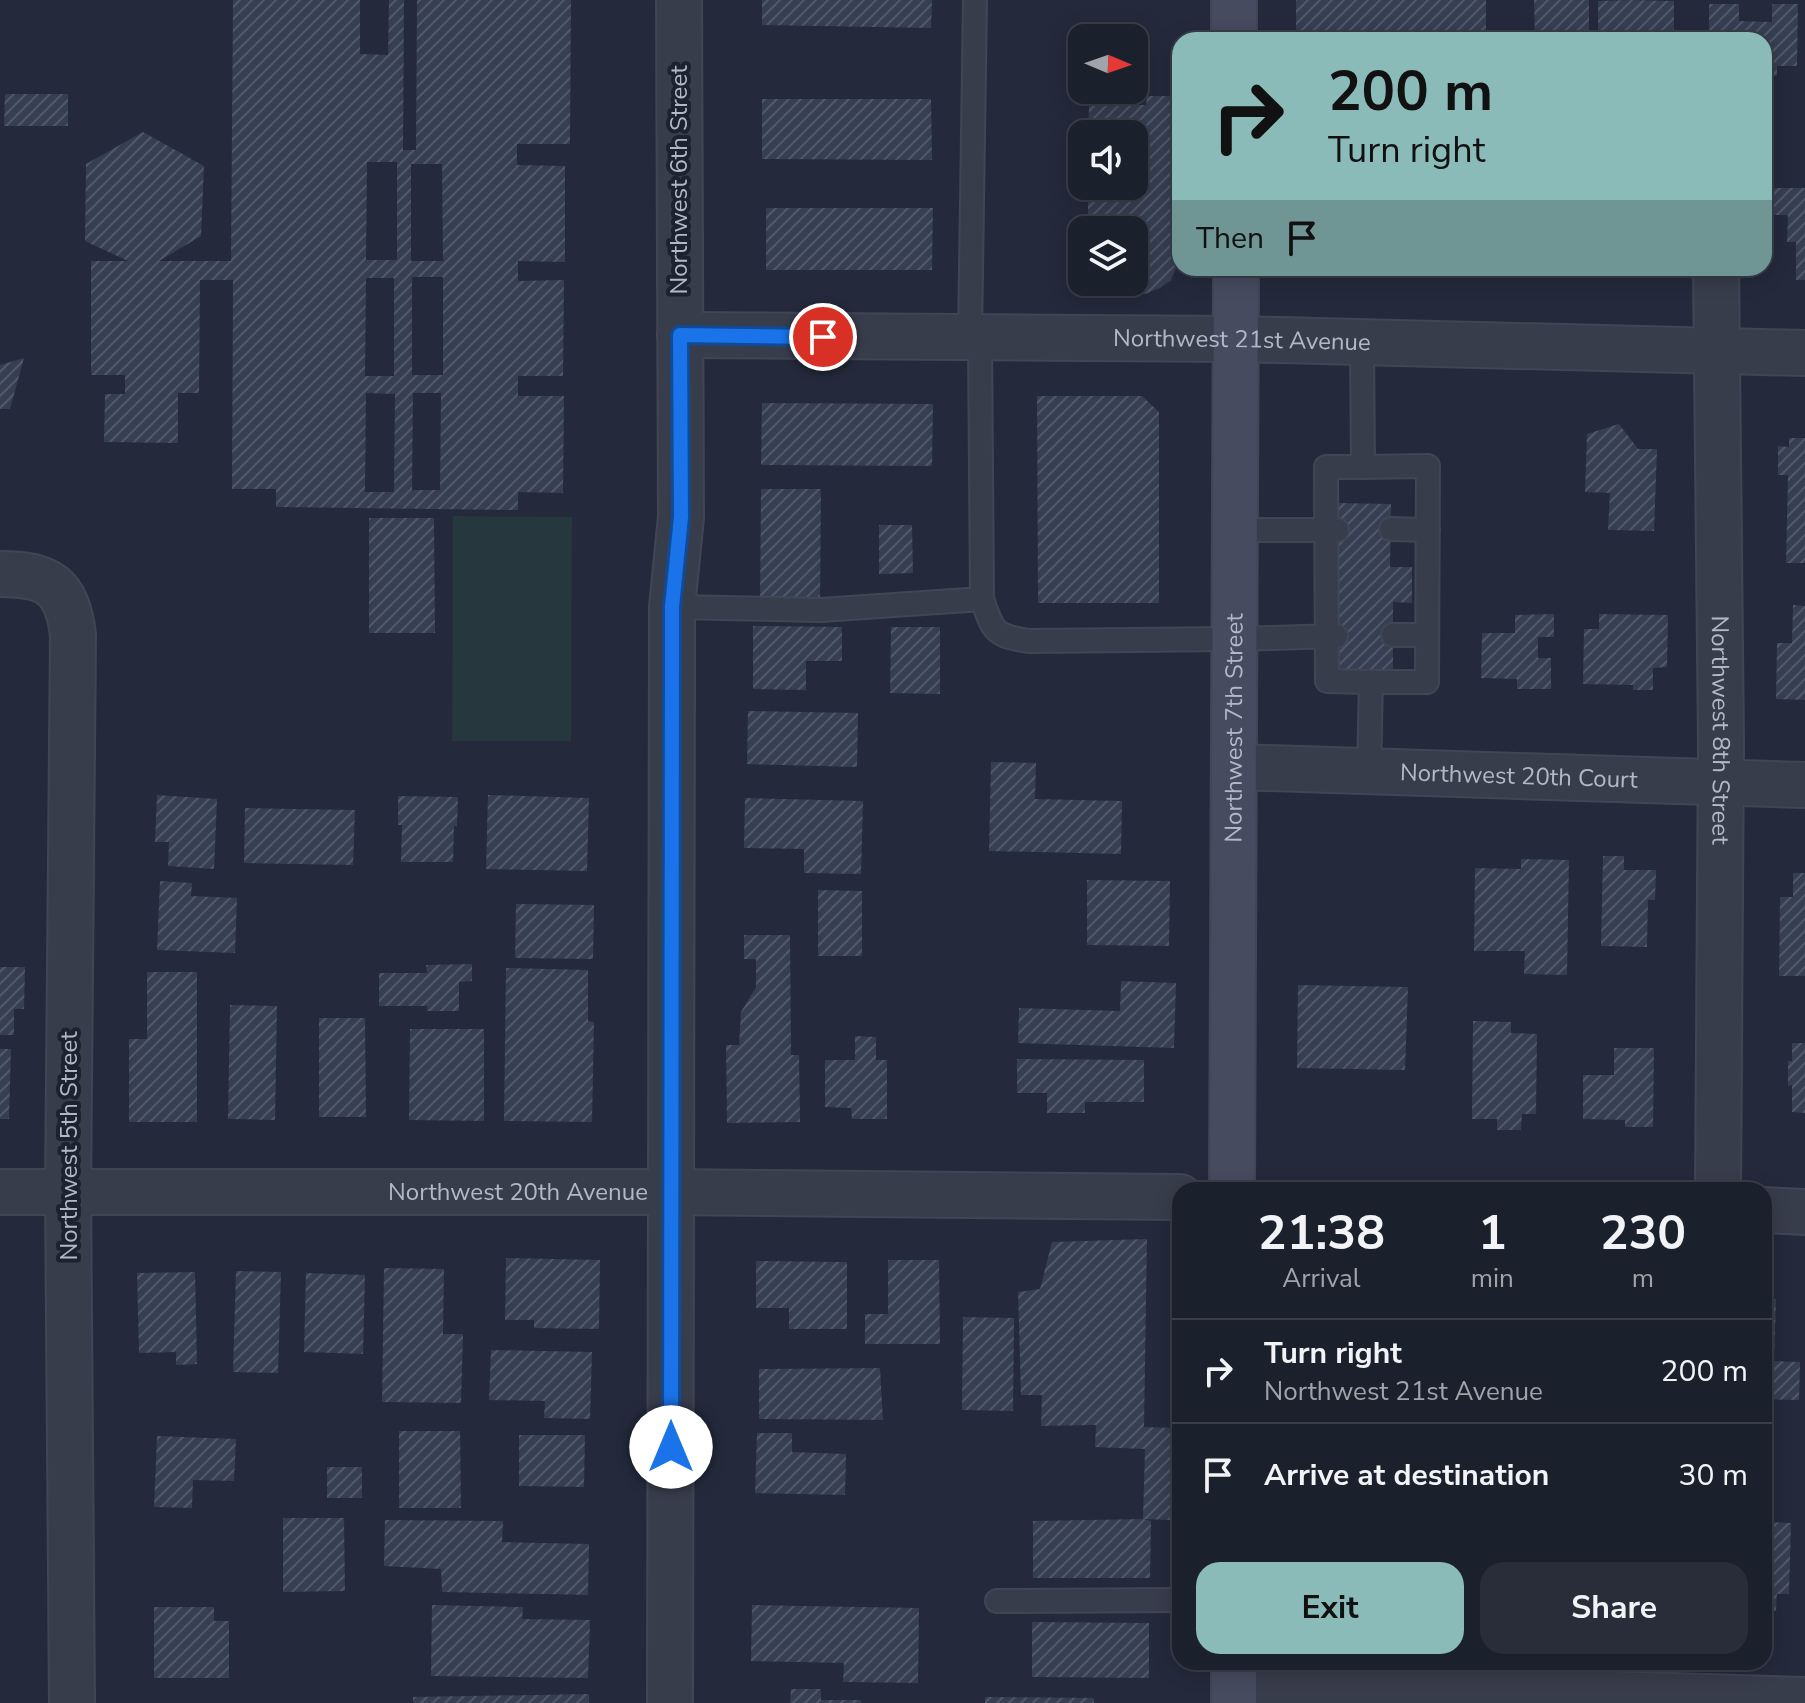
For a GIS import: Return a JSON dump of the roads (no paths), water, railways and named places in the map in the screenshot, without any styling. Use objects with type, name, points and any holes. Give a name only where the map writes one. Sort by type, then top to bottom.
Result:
[{"type":"main road","points":[[1234,0],[1234,32]]},
{"type":"main road","name":"Northwest 7th Street","points":[[1232,1182],[1236,276]]},
{"type":"street","name":"Northwest 6th Street","points":[[670,1703],[672,607],[681,517],[679,0]]},
{"type":"street","name":"Northwest 8th Street","points":[[1716,276],[1721,783],[1718,1182]]},
{"type":"street","name":"Northwest 21st Avenue","points":[[680,335],[1236,339],[1805,353]]},
{"type":"street","name":"Northwest 5th Street","points":[[0,574],[43,579],[59,593],[70,611],[73,635],[68,1192],[72,1703]]},
{"type":"street","name":"Northwest 20th Court","points":[[1235,767],[1805,785]]},
{"type":"street","name":"Northwest 20th Avenue","points":[[0,1192],[671,1192],[1172,1197]]},
{"type":"street","points":[[1772,1210],[1805,1212]]},
{"type":"street","points":[[1234,1683],[1805,1700]]},
{"type":"lane","points":[[975,0],[975,338],[982,599],[991,625],[1006,638],[1029,641],[1331,635]]},
{"type":"lane","points":[[1362,343],[1363,467]]},
{"type":"lane","points":[[1428,466],[1427,682],[1327,681],[1331,635],[1331,530],[1326,467],[1363,467],[1428,466]]},
{"type":"lane","points":[[1391,529],[1428,530]]},
{"type":"lane","points":[[1235,530],[1331,530]]},
{"type":"lane","points":[[672,607],[821,610],[982,599]]},
{"type":"lane","points":[[1393,635],[1427,635]]},
{"type":"lane","points":[[1369,770],[1371,682]]},
{"type":"lane","points":[[997,1601],[1172,1600]]}]
